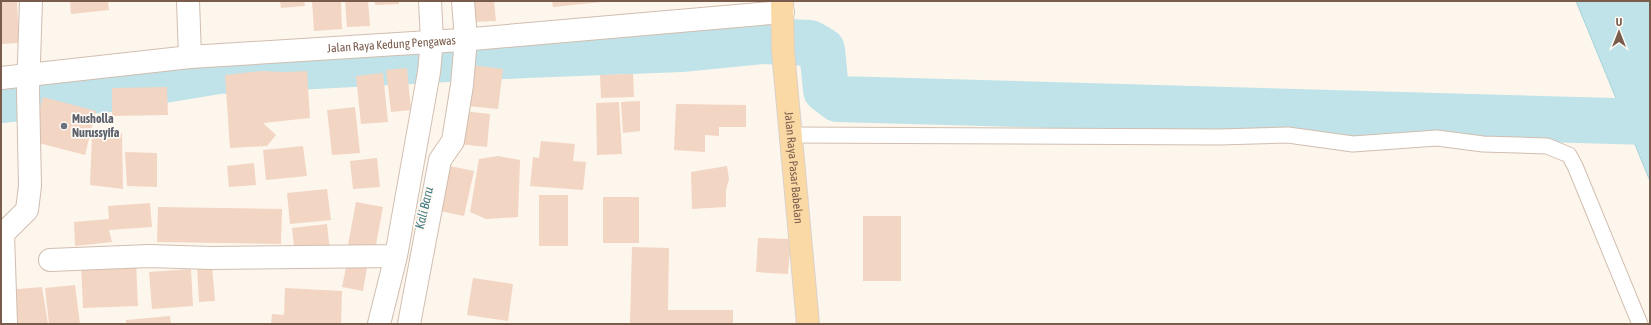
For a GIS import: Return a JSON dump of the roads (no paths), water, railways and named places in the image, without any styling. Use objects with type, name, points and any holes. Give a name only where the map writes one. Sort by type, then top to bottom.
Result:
[{"type":"main road","name":"Jalan Raya Pasar Babelan","points":[[782,6],[782,51],[808,324]]},
{"type":"street","points":[[6,324],[2,240],[5,230],[26,212],[30,186],[28,92],[31,1]]},
{"type":"street","points":[[188,1],[190,57]]},
{"type":"street","points":[[379,324],[396,256],[433,51],[430,1]]},
{"type":"street","points":[[409,324],[440,160],[453,141],[462,85],[463,1]]},
{"type":"street","name":"Jalan Raya Kedung Pengawas","points":[[1,78],[28,92],[190,57],[433,51],[463,39],[782,6]]},
{"type":"street","points":[[50,260],[149,256],[211,258],[396,256]]},
{"type":"lane","points":[[790,135],[1220,137],[1288,135],[1322,138],[1353,144],[1438,138],[1483,144],[1547,146],[1569,155],[1575,166],[1640,324]]},
{"type":"water","points":[[1576,1],[1650,1],[1650,181]]},
{"type":"waterway","points":[[1,100],[109,89],[218,71],[526,55],[681,49],[762,41],[810,43],[822,50],[826,90],[838,99],[1650,122]]},
{"type":"place","name":"Musholla Nurussyifa","points":[[64,126]]},
{"type":"water label","name":"Kali Baru","points":[[424,208]]}]
